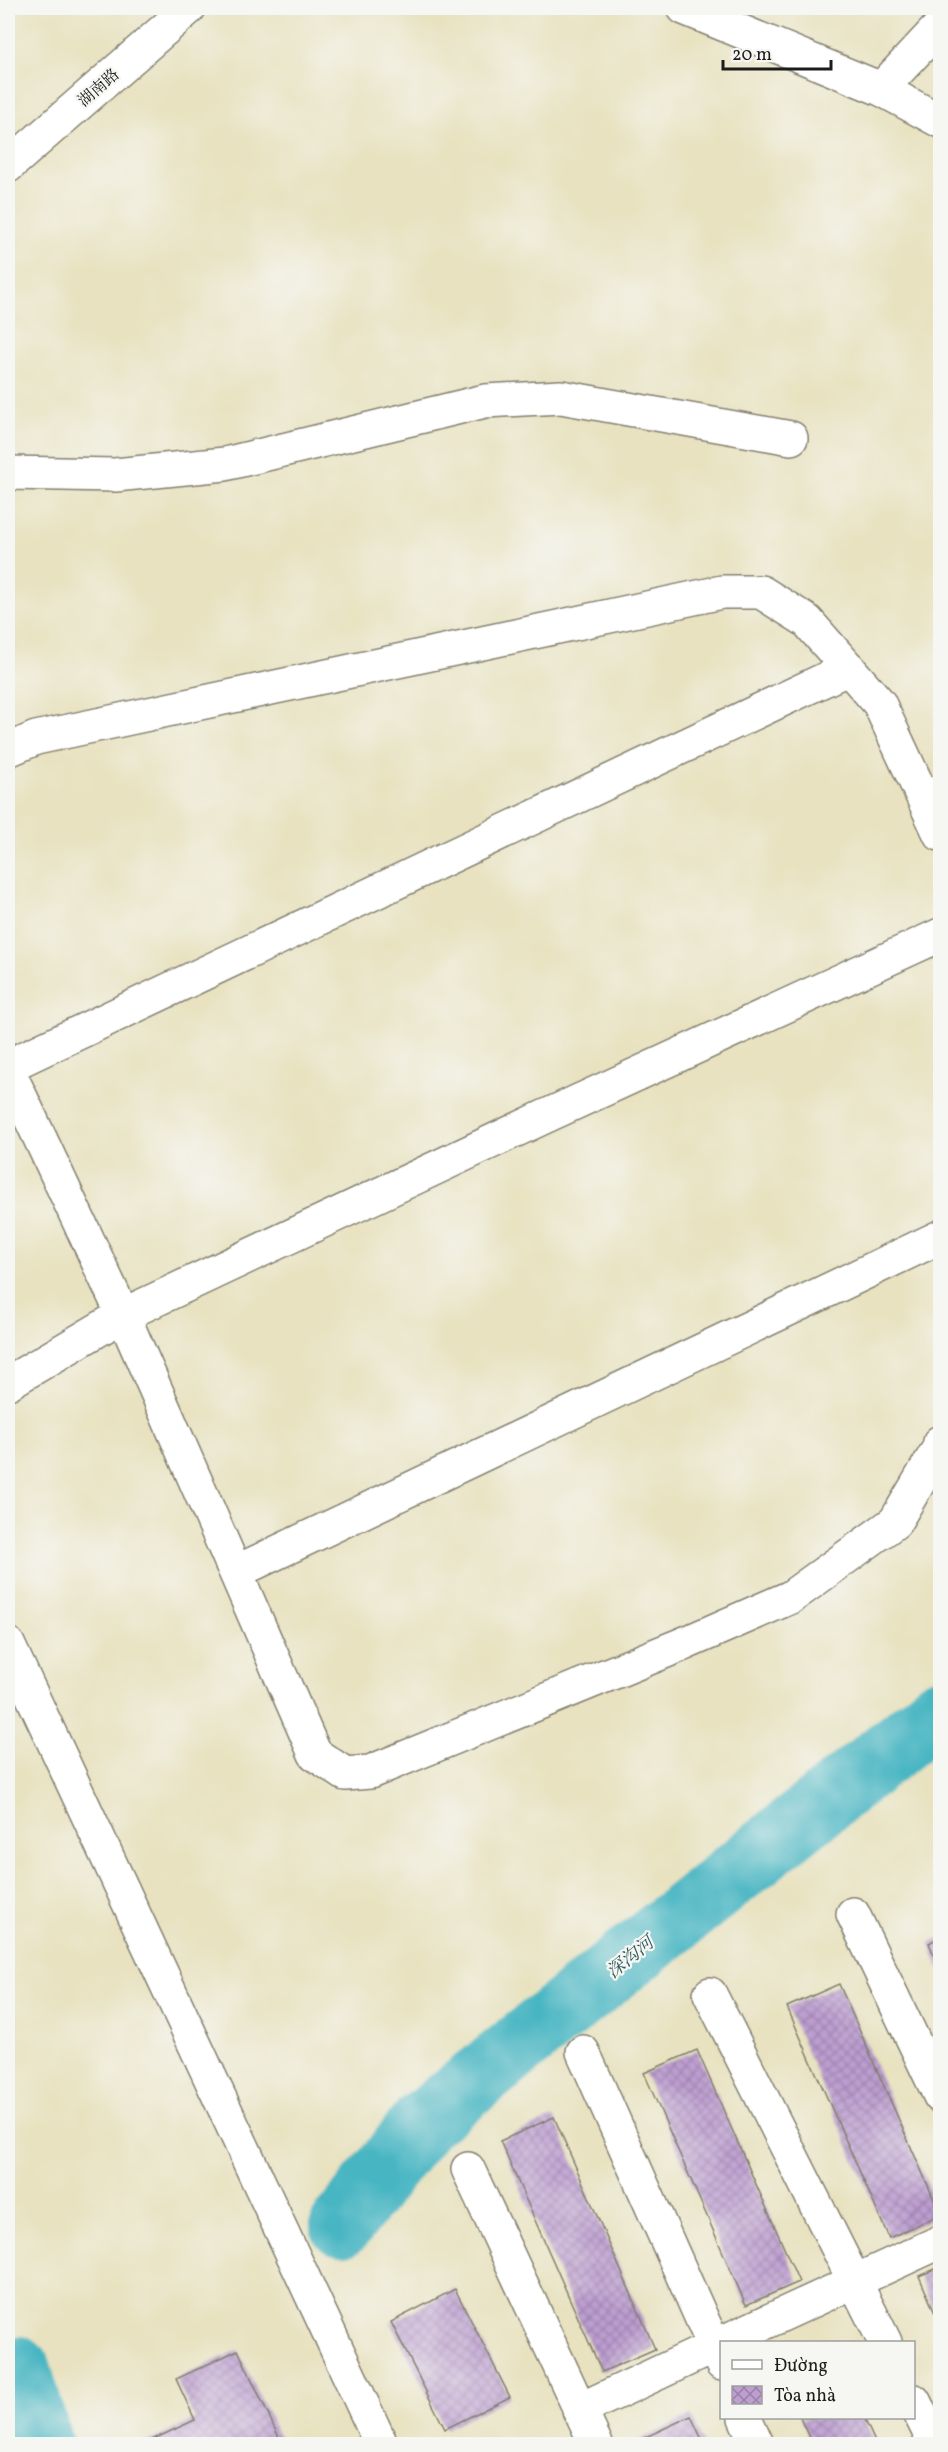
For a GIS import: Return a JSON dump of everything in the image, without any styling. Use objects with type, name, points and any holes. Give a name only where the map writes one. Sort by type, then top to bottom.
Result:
[{"type":"street","name":"湖南路","points":[[8,166],[189,8]]},
{"type":"street","points":[[684,8],[881,89],[940,121]]},
{"type":"street","points":[[881,89],[940,26]]},
{"type":"street","points":[[8,473],[115,475],[225,464],[485,401],[561,397],[790,438]]},
{"type":"street","points":[[8,750],[36,738],[722,592],[761,592],[807,621],[879,703],[940,834]]},
{"type":"street","points":[[849,668],[8,1068],[123,1315],[315,1754],[345,1774],[370,1772],[688,1642],[791,1597],[895,1522],[939,1448],[940,1442]]},
{"type":"street","points":[[8,1383],[123,1315],[544,1117],[940,935]]},
{"type":"street","points":[[236,1572],[940,1237]]},
{"type":"street","points":[[8,1644],[381,2445]]},
{"type":"street","points":[[853,1914],[940,2096]]},
{"type":"street","points":[[710,1994],[884,2341]]},
{"type":"street","points":[[579,2410],[720,2349],[583,2052]]},
{"type":"street","points":[[468,2169],[596,2445]]},
{"type":"street","points":[[736,2341],[940,2242]]},
{"type":"street","points":[[915,2403],[935,2445]]},
{"type":"street","points":[[745,2419],[757,2445]]},
{"type":"building","points":[[940,1937],[940,1970],[929,1943]]},
{"type":"building","points":[[839,1984],[940,2213],[889,2238],[787,2007]]},
{"type":"building","points":[[697,2050],[799,2282],[746,2305],[644,2073]]},
{"type":"building","points":[[554,2117],[655,2349],[602,2372],[500,2141]]},
{"type":"building","points":[[940,2267],[940,2325],[919,2276]]},
{"type":"building","points":[[455,2289],[510,2397],[445,2429],[391,2322]]},
{"type":"building","points":[[238,2350],[282,2444],[143,2444],[195,2420],[176,2379]]},
{"type":"building","points":[[691,2416],[704,2444],[641,2444],[639,2440]]},
{"type":"building","points":[[800,2419],[864,2419],[876,2444],[812,2444]]},
{"type":"waterway","name":"深沟河","points":[[342,2225],[422,2123],[940,1710]]},
{"type":"waterway","name":"深沟河","points":[[19,2368],[41,2444]]}]
